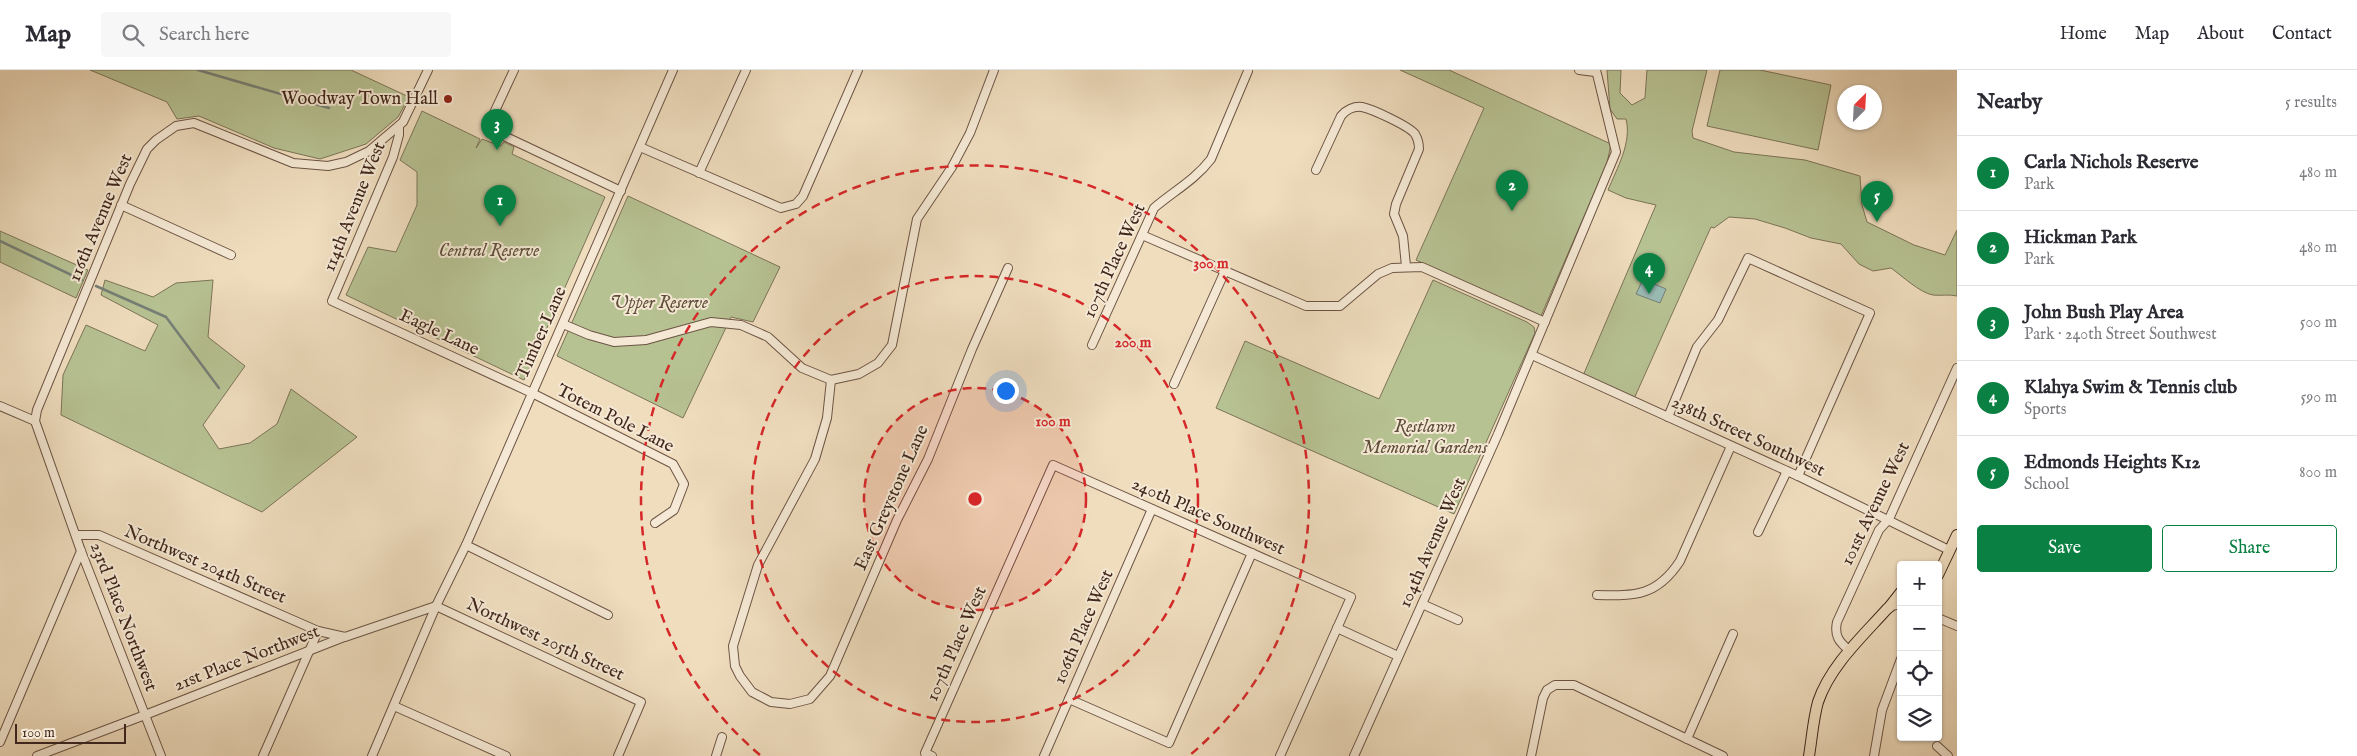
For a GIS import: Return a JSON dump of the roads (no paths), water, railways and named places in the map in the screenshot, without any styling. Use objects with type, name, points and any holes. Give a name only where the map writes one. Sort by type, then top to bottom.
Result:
[{"type":"main road","points":[[1942,563],[1957,535]]},
{"type":"main road","points":[[1809,756],[1819,701],[1833,673],[1897,597]]},
{"type":"main road","points":[[1889,606],[1897,604]]},
{"type":"street","name":"114th Avenue West","points":[[332,300],[393,157],[399,135],[399,126],[413,104],[428,70]]},
{"type":"street","points":[[514,70],[487,128],[620,191]]},
{"type":"street","name":"Timber Lane","points":[[372,756],[436,606],[466,545],[673,70]]},
{"type":"street","points":[[699,173],[746,70]]},
{"type":"street","points":[[640,147],[782,208],[796,204],[803,196],[858,70]]},
{"type":"street","points":[[563,324],[589,335],[614,342],[646,340],[711,322],[741,325],[768,337],[802,368],[831,380],[859,374],[878,363],[892,345],[917,219],[952,167],[970,134],[994,70]]},
{"type":"street","points":[[1579,70],[1595,71]]},
{"type":"street","name":"107th Place West","points":[[1092,346],[1154,208],[1167,196],[1183,188],[1202,171],[1211,158],[1248,71]]},
{"type":"street","name":"104th Avenue West","points":[[1354,756],[1532,356],[1616,152],[1595,71]]},
{"type":"street","points":[[1316,170],[1341,116],[1346,110],[1362,107],[1414,132],[1419,149],[1396,204],[1394,214],[1403,236],[1406,266]]},
{"type":"street","name":"116th Avenue West","points":[[35,421],[48,380],[121,204],[147,149],[165,132],[194,122],[293,163],[328,166],[346,162],[369,151],[399,126]]},
{"type":"street","points":[[121,204],[231,255]]},
{"type":"street","points":[[1142,235],[1306,306],[1326,308],[1340,306],[1378,274],[1392,268],[1406,266],[1422,267],[1545,322]]},
{"type":"street","points":[[1668,417],[1697,347],[1718,320],[1748,258],[1870,313],[1798,476]]},
{"type":"street","name":"East Greystone Lane","points":[[831,380],[827,418],[815,460],[758,565],[732,646],[735,666],[740,676],[752,692],[771,702],[790,704],[810,699],[830,676],[897,520],[928,459],[972,349],[1008,268]]},
{"type":"street","points":[[1174,384],[1225,271]]},
{"type":"street","name":"Eagle Lane","points":[[332,300],[532,393]]},
{"type":"street","name":"238th Street Southwest","points":[[1532,356],[1798,476],[1949,550]]},
{"type":"street","name":"101st Avenue West","points":[[1850,651],[1840,643],[1836,632],[1837,622],[1879,530],[1889,519],[1957,368]]},
{"type":"street","name":"Totem Pole Lane","points":[[532,393],[673,464],[684,484],[674,510],[655,523]]},
{"type":"street","points":[[0,406],[35,421],[76,535]]},
{"type":"street","points":[[1597,595],[1626,596],[1640,593],[1651,589],[1669,577],[1680,561],[1732,446]]},
{"type":"street","name":"107th Place West","points":[[929,754],[1053,465]]},
{"type":"street","name":"240th Place Southwest","points":[[1053,465],[1351,596],[1337,628]]},
{"type":"street","points":[[1758,532],[1787,471]]},
{"type":"street","name":"106th Place West","points":[[1044,756],[1152,509]]},
{"type":"street","name":"23rd Place Northwest","points":[[37,756],[145,715],[76,535]]},
{"type":"street","name":"Northwest 204th Street","points":[[76,535],[99,535],[318,631],[345,637]]},
{"type":"street","points":[[466,545],[608,615]]},
{"type":"street","points":[[0,742],[81,551]]},
{"type":"street","points":[[1069,699],[1169,743],[1252,553]]},
{"type":"street","points":[[1422,604],[1458,620]]},
{"type":"street","points":[[345,637],[436,606]]},
{"type":"street","name":"Northwest 205th Street","points":[[436,606],[641,702],[618,756]]},
{"type":"street","points":[[1942,620],[1957,626]]},
{"type":"street","points":[[1280,756],[1337,628],[1398,656]]},
{"type":"street","points":[[263,756],[318,631]]},
{"type":"street","points":[[1687,739],[1733,634]]},
{"type":"street","name":"21st Place Northwest","points":[[145,715],[345,637]]},
{"type":"street","points":[[1874,756],[1882,710],[1897,670]]},
{"type":"street","points":[[1531,756],[1543,698],[1547,690],[1555,685],[1574,685],[1724,756]]},
{"type":"street","points":[[394,706],[506,756]]},
{"type":"street","points":[[145,715],[161,756]]},
{"type":"street","points":[[716,756],[722,737]]},
{"type":"street","points":[[1937,746],[1948,756]]},
{"type":"water","points":[[1643,279],[1666,289],[1660,303],[1636,294]]},
{"type":"waterway","points":[[198,70],[329,108]]},
{"type":"waterway","points":[[0,241],[82,280]]},
{"type":"waterway","points":[[96,286],[166,317],[219,388]]},
{"type":"place","name":"Woodway Town Hall","points":[[448,99]]},
{"type":"place","name":"John Bush Play Area","points":[[497,150]]},
{"type":"place","name":"Hickman Park","points":[[1512,211]]},
{"type":"place","name":"Edmonds Heights K12","points":[[1877,222]]},
{"type":"place","name":"Carla Nichols Reserve","points":[[500,226]]},
{"type":"place","name":"Klahya Swim & Tennis club","points":[[1649,294]]},
{"type":"park label","name":"Central Reserve","points":[[489,251]]},
{"type":"park label","name":"Upper Reserve","points":[[659,303]]},
{"type":"park label","name":"Restlawn Memorial Gardens","points":[[1425,437]]}]
